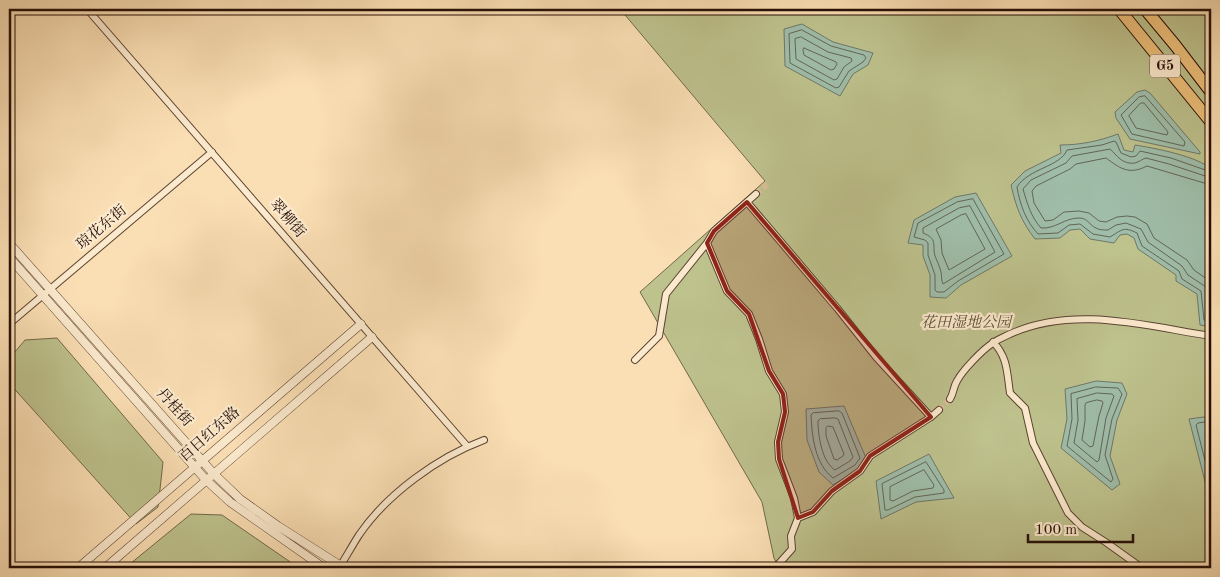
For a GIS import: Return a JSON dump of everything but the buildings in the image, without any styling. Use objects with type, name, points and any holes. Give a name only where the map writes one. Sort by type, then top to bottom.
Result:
[{"type":"highway","name":"G5","points":[[1119,9],[1211,122]]},
{"type":"highway","name":"G5","points":[[1144,9],[1175,45],[1211,92]]},
{"type":"street","name":"翠柳街","points":[[88,9],[467,446]]},
{"type":"street","name":"琼花东街","points":[[9,324],[212,152]]},
{"type":"street","points":[[635,360],[659,336],[666,294],[707,243],[714,231],[756,194]]},
{"type":"street","points":[[747,202],[837,308],[876,358],[932,418]]},
{"type":"street","name":"丹桂街","points":[[9,243],[214,473],[248,504],[340,567]]},
{"type":"street","points":[[707,243],[727,291],[749,314],[760,339],[769,371],[783,394],[785,412],[778,442],[779,459],[794,498],[798,518],[791,536],[792,549],[775,568]]},
{"type":"street","name":"丹桂街","points":[[9,257],[206,480],[230,502],[324,568]]},
{"type":"street","points":[[950,399],[956,382],[993,342],[1018,330],[1041,323],[1073,318],[1111,320],[1211,336]]},
{"type":"street","name":"百日红东路","points":[[78,568],[361,324]]},
{"type":"street","name":"百日红东路","points":[[105,568],[372,337]]},
{"type":"street","points":[[993,342],[1002,350],[1006,362],[1010,394],[1025,408],[1033,443],[1068,513],[1082,527],[1107,542],[1142,568]]},
{"type":"street","points":[[798,518],[813,512],[832,491],[860,471],[870,456],[932,418],[939,410]]},
{"type":"street","points":[[340,567],[360,534],[390,499],[437,464],[467,446],[484,440]]},
{"type":"highlighted area","points":[[747,202],[931,417],[870,456],[860,471],[832,491],[813,512],[798,518],[779,459],[778,442],[785,412],[783,394],[769,371],[749,314],[727,291],[707,243],[714,231]]},
{"type":"green space","name":"花田湿地公园","points":[[620,9],[1211,9],[1211,568],[779,568],[774,558],[762,502],[640,292],[765,181]]},
{"type":"green space","points":[[57,338],[163,462],[158,507],[136,524],[9,383],[9,359],[25,340]]},
{"type":"green space","points":[[191,514],[222,515],[299,568],[125,568]]},
{"type":"water","points":[[802,24],[833,42],[873,53],[868,65],[853,74],[840,96],[785,66],[784,29]]},
{"type":"water","points":[[1145,90],[1150,93],[1200,154],[1130,139],[1116,118],[1115,112],[1137,92]]},
{"type":"water","points":[[1118,134],[1124,150],[1133,152],[1135,145],[1164,150],[1196,160],[1211,169],[1211,327],[1200,325],[1197,294],[1176,281],[1176,275],[1138,249],[1134,238],[1127,234],[1120,235],[1114,243],[1090,239],[1080,229],[1070,230],[1060,238],[1035,239],[1023,220],[1011,185],[1025,171],[1061,153],[1060,145],[1090,142]]},
{"type":"water","points":[[976,193],[1012,256],[961,285],[946,298],[930,297],[930,275],[923,256],[923,245],[908,243],[914,220],[955,197]]},
{"type":"water","points":[[1096,381],[1122,383],[1127,394],[1117,420],[1110,456],[1120,484],[1112,490],[1061,448],[1067,419],[1065,389]]},
{"type":"water","points":[[844,406],[866,458],[859,469],[833,485],[819,472],[807,440],[806,409]]},
{"type":"water","points":[[1211,416],[1211,493],[1208,493],[1189,419]]},
{"type":"water","points":[[929,454],[954,498],[916,502],[881,519],[876,481]]},
{"type":"tunnel","points":[[756,194],[767,184]]},
{"type":"tunnel","points":[[939,410],[950,399]]}]
